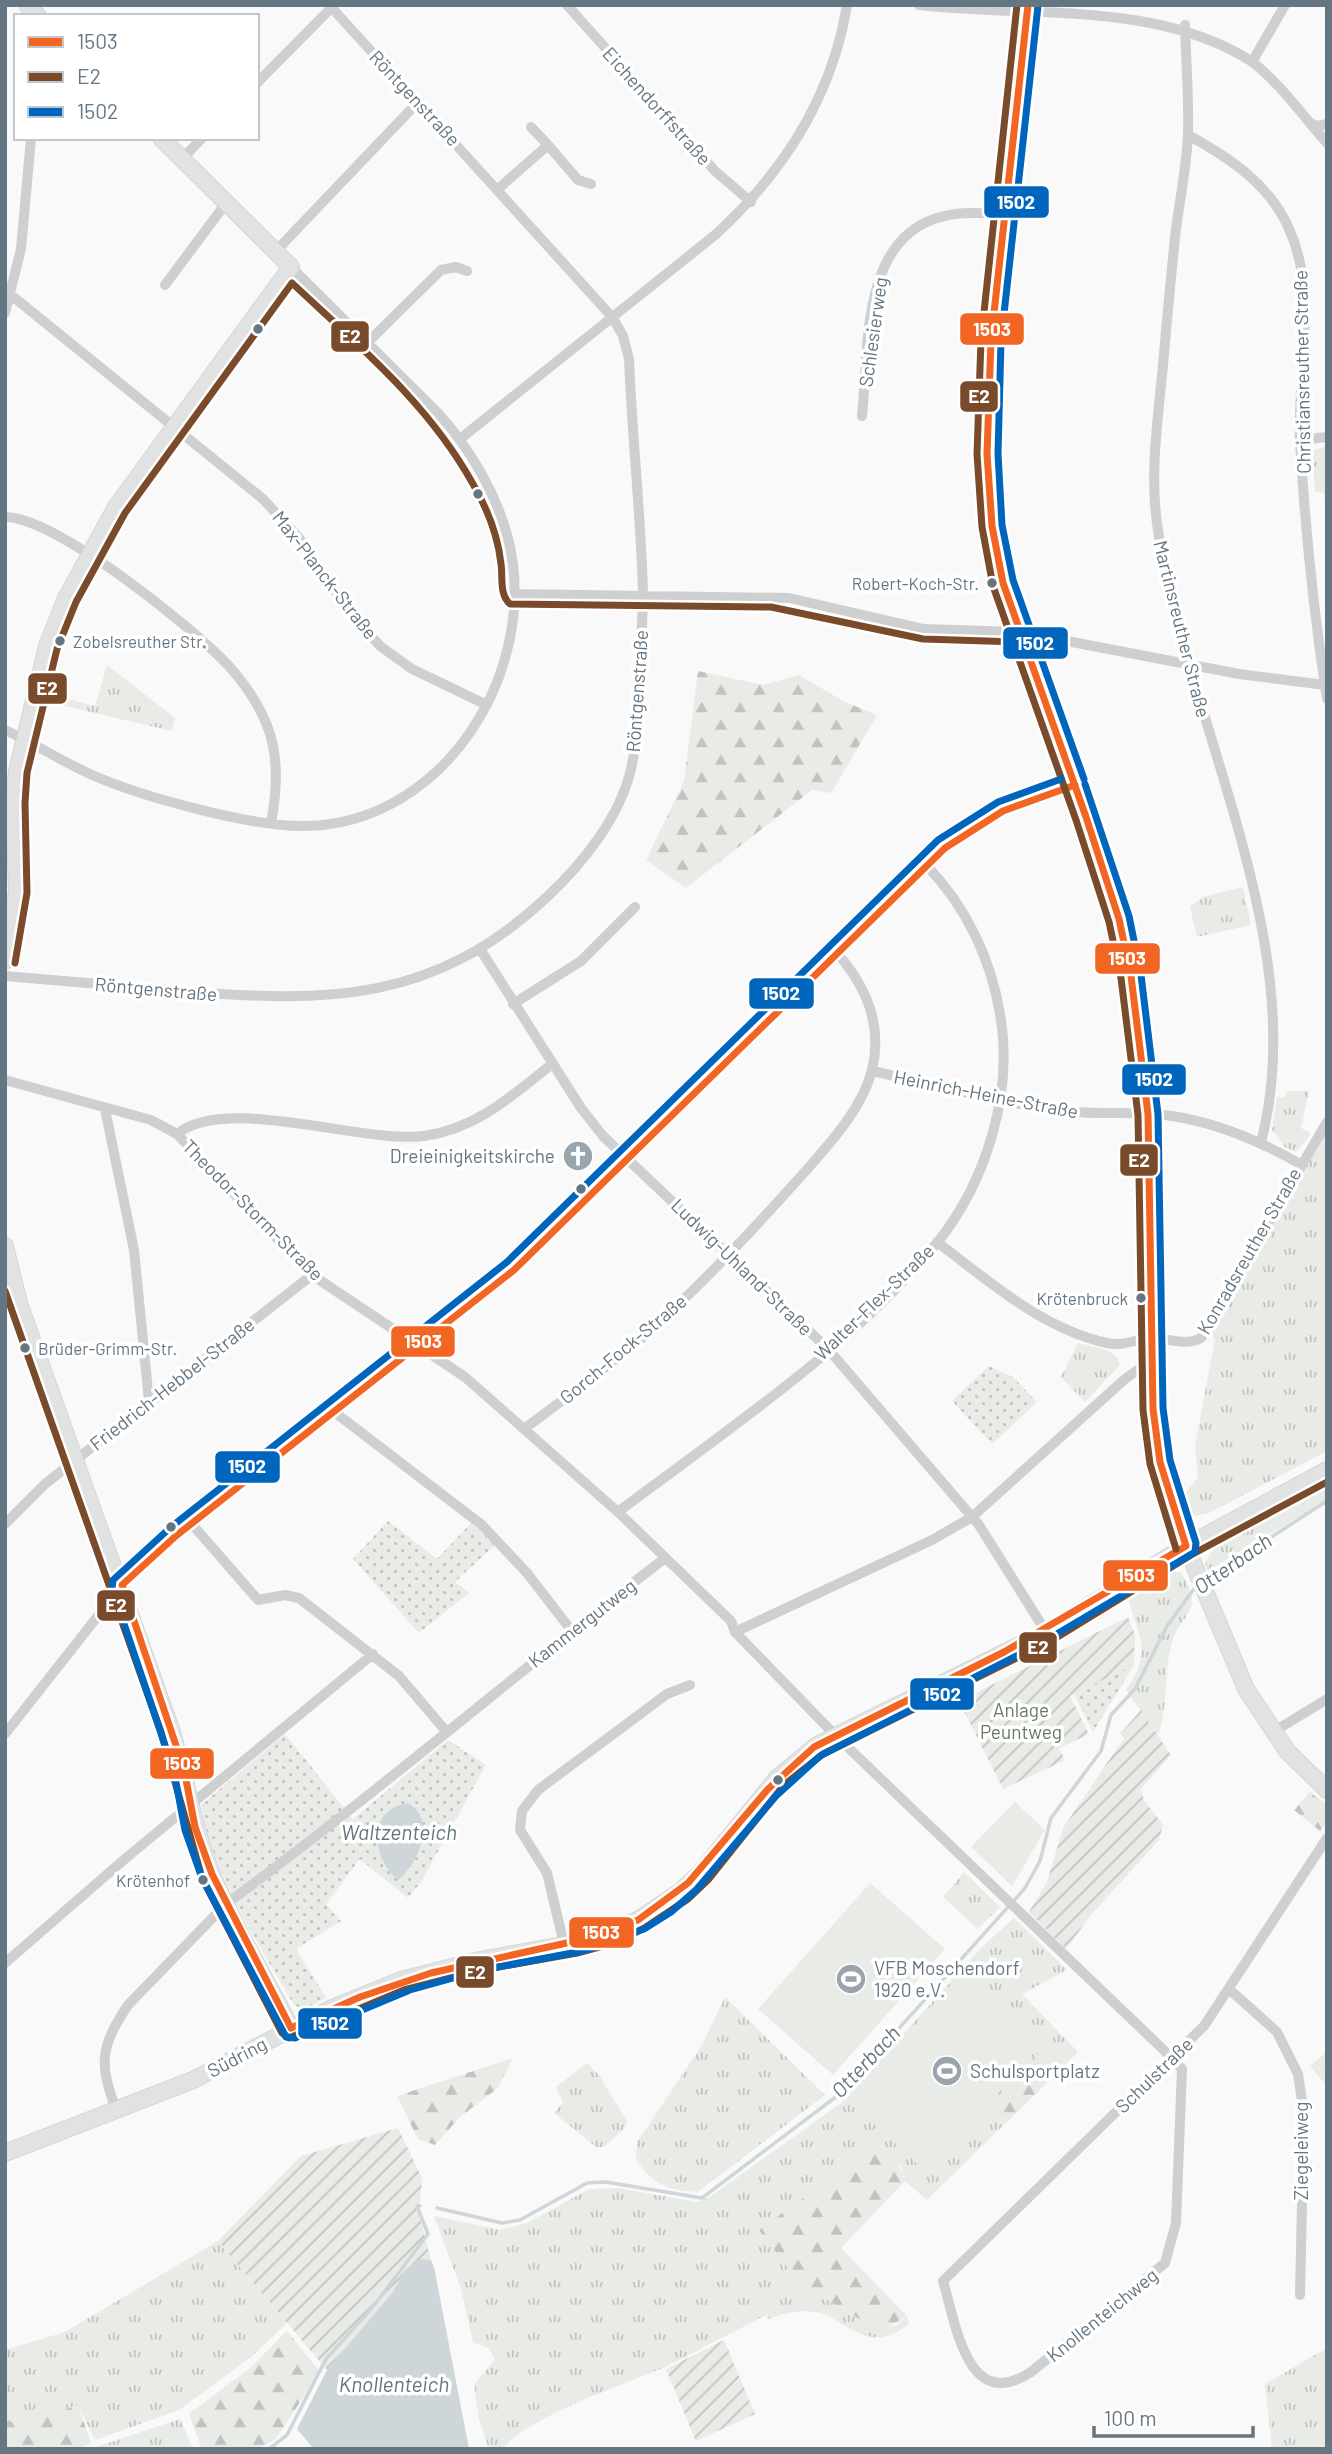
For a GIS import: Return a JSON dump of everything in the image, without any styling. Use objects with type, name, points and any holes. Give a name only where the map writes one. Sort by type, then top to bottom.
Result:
[{"type":"street","name":"Eichendorffstraße","points":[[567,5],[715,171],[751,202]]},
{"type":"street","points":[[460,439],[613,318],[751,202],[789,152],[820,97],[839,45],[847,5]]},
{"type":"street","points":[[919,5],[1125,11],[1185,25],[1220,41],[1252,62],[1327,143]]},
{"type":"street","points":[[1252,62],[1286,5]]},
{"type":"street","points":[[259,81],[333,6]]},
{"type":"street","name":"Röntgenstraße","points":[[5,976],[250,997],[311,998],[393,985],[435,971],[480,949],[526,916],[584,858],[624,792],[636,744],[643,594],[629,359],[623,336],[613,318],[333,6]]},
{"type":"street","points":[[1028,7],[991,340],[987,454],[992,526],[1002,579],[1075,785],[1125,949],[1140,1030],[1149,1114],[1150,1361],[1160,1462],[1186,1546],[1246,1689],[1273,1732],[1311,1778],[1327,1790]]},
{"type":"street","name":"Martinsreuther Straße","points":[[1185,25],[1188,135],[1171,274],[1155,487],[1157,527],[1164,568],[1188,664],[1244,855],[1264,946],[1272,1051],[1269,1102],[1261,1142]]},
{"type":"street","points":[[275,252],[419,101]]},
{"type":"street","points":[[1304,118],[1316,126],[1327,124]]},
{"type":"street","points":[[531,127],[578,180],[591,184]]},
{"type":"street","name":"Christiansreuther Straße","points":[[1188,135],[1252,177],[1280,210],[1297,247],[1304,280],[1300,440],[1327,699]]},
{"type":"street","points":[[5,313],[21,249],[31,140]]},
{"type":"street","points":[[5,730],[90,774],[242,819],[303,827],[336,824],[394,802],[421,785],[449,759],[487,705],[505,662],[514,594],[510,550],[501,516],[460,439],[368,342],[163,140]]},
{"type":"street","points":[[182,159],[200,140]]},
{"type":"street","points":[[498,189],[548,145]]},
{"type":"street","points":[[165,285],[226,203]]},
{"type":"street","name":"Schlesierweg","points":[[862,416],[876,282],[896,245],[923,223],[939,217],[961,213],[1007,214]]},
{"type":"street","points":[[368,342],[441,270],[456,267],[467,271]]},
{"type":"street","points":[[5,961],[17,892],[14,803],[23,738],[50,637],[88,554],[116,508],[291,268]]},
{"type":"street","name":"Max-Planck-Straße","points":[[11,295],[175,427],[280,516],[299,538],[348,609],[380,646],[412,669],[487,705]]},
{"type":"street","points":[[1300,440],[1327,437]]},
{"type":"street","points":[[5,517],[30,521],[88,554],[208,646],[247,691],[264,719],[272,747],[276,787],[271,822]]},
{"type":"street","points":[[514,594],[781,598],[924,629],[1020,632],[1188,664],[1325,685]]},
{"type":"street","points":[[5,1734],[122,1585],[191,1523],[514,1270],[926,865],[984,821],[1023,802],[1075,785]]},
{"type":"street","name":"Walter-Flex-Straße","points":[[618,1512],[828,1349],[876,1306],[937,1242],[958,1211],[982,1164],[1001,1098],[1002,1024],[990,970],[955,900],[926,865]]},
{"type":"street","points":[[513,1004],[581,961],[635,907]]},
{"type":"street","name":"Ludwig-Uhland-Straße","points":[[480,949],[581,1108],[628,1159],[828,1349],[972,1517],[1046,1632]]},
{"type":"street","name":"Gorch-Fock-Straße","points":[[524,1429],[644,1335],[728,1254],[827,1146],[851,1113],[872,1071],[876,1030],[870,1004],[854,972],[837,953]]},
{"type":"street","points":[[177,1134],[199,1123],[238,1119],[270,1120],[378,1135],[424,1136],[480,1119],[552,1064]]},
{"type":"street","name":"Heinrich-Heine-Straße","points":[[872,1071],[1054,1110],[1100,1115],[1149,1114],[1193,1120],[1261,1142],[1300,1164]]},
{"type":"street","name":"Theodor-Storm-Straße","points":[[5,1080],[151,1120],[177,1134],[312,1275],[465,1377],[666,1558]]},
{"type":"street","points":[[105,1109],[134,1250],[149,1401]]},
{"type":"street","name":"Konradsreuther Straße","points":[[1150,1338],[1194,1342],[1201,1338],[1300,1164],[1327,1122]]},
{"type":"street","points":[[937,1242],[1017,1303],[1059,1325],[1107,1343],[1127,1345],[1150,1338]]},
{"type":"street","points":[[5,1246],[7,1270],[122,1585],[184,1769],[195,1827],[226,1904],[291,2028]]},
{"type":"street","name":"Friedrich-Hebbel-Straße","points":[[5,1524],[38,1490],[312,1275]]},
{"type":"street","points":[[735,1632],[932,1540],[972,1517],[1125,1379],[1150,1361]]},
{"type":"street","points":[[334,1411],[482,1525],[527,1573],[571,1630]]},
{"type":"street","name":"Südring","points":[[5,2152],[117,2112],[193,2080],[291,2028],[401,1980],[480,1960],[614,1932],[642,1918],[681,1891],[701,1872],[777,1778],[794,1762],[835,1735],[1046,1632],[1186,1546],[1327,1469]]},
{"type":"street","points":[[191,1523],[258,1600],[285,1595],[299,1598],[400,1676],[446,1730]]},
{"type":"street","points":[[666,1558],[731,1621],[735,1632],[835,1735],[1172,2057]]},
{"type":"street","name":"Kammergutweg","points":[[117,2112],[104,2077],[102,2062],[118,2020],[128,2005],[226,1904],[354,1808],[446,1730],[666,1558]]},
{"type":"street","points":[[5,1964],[373,1654]]},
{"type":"street","points":[[564,1944],[547,1873],[520,1830],[525,1805],[538,1790],[667,1694],[690,1685]]},
{"type":"street","points":[[1273,1732],[1327,1699]]},
{"type":"street","name":"Schulstraße","points":[[943,2281],[1204,2026],[1327,1838]]},
{"type":"street","name":"Ziegeleiweg","points":[[1230,1990],[1277,2032],[1298,2074],[1304,2114],[1300,2295]]},
{"type":"street","name":"Knollenteichweg","points":[[943,2281],[966,2355],[974,2371],[986,2380],[1002,2384],[1017,2381],[1031,2372],[1165,2263],[1176,2223],[1183,2083],[1182,2070],[1172,2057]]},
{"type":"green space","points":[[1327,446],[1325,510],[1324,493],[1315,492],[1312,451]]},
{"type":"green space","points":[[107,665],[175,718],[172,731],[43,701],[45,693],[95,706]]},
{"type":"green space","points":[[698,671],[763,685],[799,675],[843,701],[877,715],[831,793],[812,790],[686,888],[646,860],[684,781]]},
{"type":"green space","points":[[1243,887],[1251,925],[1197,937],[1190,907],[1203,897]]},
{"type":"green space","points":[[1286,1091],[1309,1091],[1301,1128],[1311,1134],[1296,1152],[1285,1147],[1272,1130],[1277,1097],[1285,1097]]},
{"type":"green space","points":[[1327,1130],[1327,1451],[1209,1513],[1193,1516],[1187,1511],[1182,1497],[1198,1477],[1195,1446],[1215,1339],[1207,1333]]},
{"type":"green space","points":[[1078,1343],[1109,1352],[1118,1359],[1120,1365],[1085,1402],[1061,1377]]},
{"type":"green space","points":[[989,1366],[1013,1377],[1037,1402],[992,1444],[952,1401]]},
{"type":"green space","points":[[1327,1479],[1327,1500],[1208,1571],[1205,1563],[1217,1543]]},
{"type":"green space","points":[[388,1521],[437,1559],[471,1523],[495,1545],[455,1582],[469,1593],[419,1633],[353,1559]]},
{"type":"green space","points":[[1173,1572],[1181,1572],[1190,1591],[1192,1603],[1170,1649],[1164,1711],[1158,1735],[1126,1690],[1139,1666],[1141,1655],[1139,1635],[1128,1599]]},
{"type":"green space","name":"Anlage Peuntweg","points":[[1128,1617],[1135,1635],[1134,1665],[1070,1696],[1089,1734],[1059,1748],[1065,1760],[1003,1789],[959,1701]]},
{"type":"green space","points":[[1134,1665],[1093,1732],[1074,1694]]},
{"type":"green space","points":[[1141,1710],[1171,1755],[1141,1789],[1144,1800],[1163,1825],[1159,1840],[1091,1915],[1066,1949],[1029,1912],[1047,1882],[1063,1828],[1124,1738],[1120,1734]]},
{"type":"green space","points":[[285,1734],[353,1819],[448,1740],[486,1765],[421,1882],[408,1898],[360,1859],[326,1904],[341,1921],[296,1949],[326,1998],[304,2009],[294,2005],[239,1909],[216,1858],[201,1805]]},
{"type":"green space","points":[[1310,1792],[1327,1805],[1327,1822],[1320,1831],[1294,1810]]},
{"type":"green space","points":[[1015,1802],[1045,1830],[1012,1886],[971,1847]]},
{"type":"green space","points":[[964,1872],[1000,1907],[978,1929],[943,1897]]},
{"type":"green space","name":"VFB Moschendorf 1920 e.V.","points":[[870,1883],[945,1949],[833,2075],[758,2009]]},
{"type":"green space","points":[[1014,1918],[1067,1970],[1022,1994],[1078,2052],[927,2200],[905,2181],[901,2166],[851,2167],[759,2230],[824,2298],[866,2323],[895,2326],[907,2316],[909,2324],[893,2334],[871,2337],[821,2313],[794,2312],[768,2319],[766,2315],[660,2369],[553,2414],[532,2425],[503,2449],[489,2449],[479,2419],[474,2385],[495,2359],[488,2348],[473,2342],[461,2289],[434,2216],[500,2230],[527,2223],[589,2189],[618,2188],[697,2202],[708,2198],[841,2103],[981,1948]]},
{"type":"green space","name":"Schulsportplatz","points":[[965,1969],[1044,2041],[928,2174],[849,2100]]},
{"type":"green space","points":[[725,1997],[825,2095],[698,2192],[670,2188],[649,2176],[636,2160],[637,2142],[702,2045]]},
{"type":"green space","points":[[1045,2046],[1056,2048],[1061,2069],[1007,2122],[998,2114],[995,2100]]},
{"type":"green space","points":[[1327,2052],[1327,2086],[1310,2066]]},
{"type":"green space","points":[[513,2058],[498,2088],[460,2117],[435,2145],[418,2139],[397,2096]]},
{"type":"green space","points":[[587,2063],[599,2075],[627,2121],[625,2128],[604,2147],[596,2147],[554,2113],[563,2102],[556,2087]]},
{"type":"green space","points":[[398,2128],[422,2178],[419,2214],[431,2260],[420,2259],[404,2272],[392,2293],[327,2370],[218,2241],[301,2156]]},
{"type":"green space","points":[[877,2152],[895,2162],[905,2181],[841,2248],[907,2316],[885,2329],[866,2323],[824,2298],[814,2297],[804,2289],[759,2230],[823,2184]]},
{"type":"green space","points":[[218,2241],[287,2323],[251,2357],[179,2410],[95,2440],[78,2405],[39,2418],[5,2422],[5,2350],[65,2332]]},
{"type":"green space","points":[[287,2331],[320,2372],[275,2440],[256,2449],[202,2449],[189,2414],[249,2369]]},
{"type":"green space","points":[[724,2340],[755,2414],[696,2441],[666,2369]]},
{"type":"green space","points":[[1327,2348],[1327,2449],[1272,2449],[1265,2384]]},
{"type":"green space","points":[[78,2405],[91,2443],[78,2449],[5,2449],[5,2422],[39,2418]]},
{"type":"green space","points":[[180,2419],[193,2449],[90,2449]]},
{"type":"water","name":"Waltzenteich","points":[[408,1803],[417,1810],[422,1820],[422,1842],[412,1863],[398,1880],[382,1859],[377,1836],[379,1824],[385,1815],[394,1807]]},
{"type":"water","name":"Knollenteich","points":[[420,2259],[431,2260],[434,2267],[469,2449],[314,2449],[297,2429],[327,2370],[392,2293],[404,2272]]},
{"type":"waterway","name":"Otterbach","points":[[1205,1580],[1327,1501]]},
{"type":"waterway","name":"Otterbach","points":[[437,2208],[502,2223],[520,2220],[587,2183],[606,2182],[702,2198],[841,2093],[1025,1888],[1040,1861],[1051,1818],[1101,1751],[1111,1715],[1135,1689],[1167,1626],[1196,1586]]},
{"type":"waterway","name":"Otterbach","points":[[269,2449],[287,2435],[326,2359],[372,2308],[428,2234],[417,2206],[420,2206]]},
{"type":"transit line","name":"E2","points":[[1017,5],[981,340],[977,454],[982,527],[993,586],[1076,820],[1109,922],[1121,978],[1138,1115],[1143,1410],[1150,1464],[1176,1549]]},
{"type":"transit line","name":"1503","points":[[291,2028],[360,1997],[431,1973],[580,1940],[638,1920],[688,1883],[768,1789],[814,1747],[1004,1652],[1186,1546],[1160,1462],[1153,1409],[1148,1114],[1131,976],[1119,919],[1086,817],[1003,583],[992,526],[987,454],[991,340],[1028,5]]},
{"type":"transit line","name":"1502","points":[[1038,6],[1001,341],[998,454],[1002,525],[1013,580],[1084,779]]},
{"type":"transit line","name":"E2","points":[[15,963],[27,893],[27,773],[57,649],[76,602],[125,513],[292,283],[391,377],[455,455],[478,493],[491,523],[500,554],[503,591],[510,604],[771,607],[923,639],[1020,642]]},
{"type":"transit line","name":"1502","points":[[1061,779],[998,802],[938,840],[507,1262],[171,1527],[113,1580],[112,1588],[174,1772],[185,1830],[202,1878],[286,2037],[295,2038],[410,1990],[482,1970],[583,1951],[644,1929],[671,1912],[696,1890],[776,1796],[820,1756],[1040,1644],[1195,1552],[1196,1543],[1170,1460],[1163,1408],[1158,1114],[1141,975],[1129,916],[1085,784]]},
{"type":"transit line","name":"1503","points":[[291,2028],[212,1874],[195,1827],[184,1769],[122,1585],[177,1535],[514,1270],[945,848],[1003,811],[1075,785]]},
{"type":"transit line","name":"E2","points":[[5,1291],[161,1732],[202,1878],[282,2033],[289,2038],[404,1990],[482,1970],[577,1953],[618,1942],[688,1899],[708,1880],[784,1785],[823,1754],[1051,1641],[1191,1555],[1327,1482]]},
{"type":"place","name":"Robert-Koch-Str.","points":[[992,583]]},
{"type":"place","name":"Zobelsreuther Str.","points":[[60,641]]},
{"type":"place","name":"Dreieinigkeitskirche","points":[[578,1156]]},
{"type":"place","name":"Krötenbruck","points":[[1141,1298]]},
{"type":"place","name":"Brüder-Grimm-Str.","points":[[25,1348]]},
{"type":"place","name":"Krötenhof","points":[[203,1880]]},
{"type":"place","name":"VFB Moschendorf 1920 e.V.","points":[[851,1979]]},
{"type":"place","name":"Schulsportplatz","points":[[947,2071]]}]
